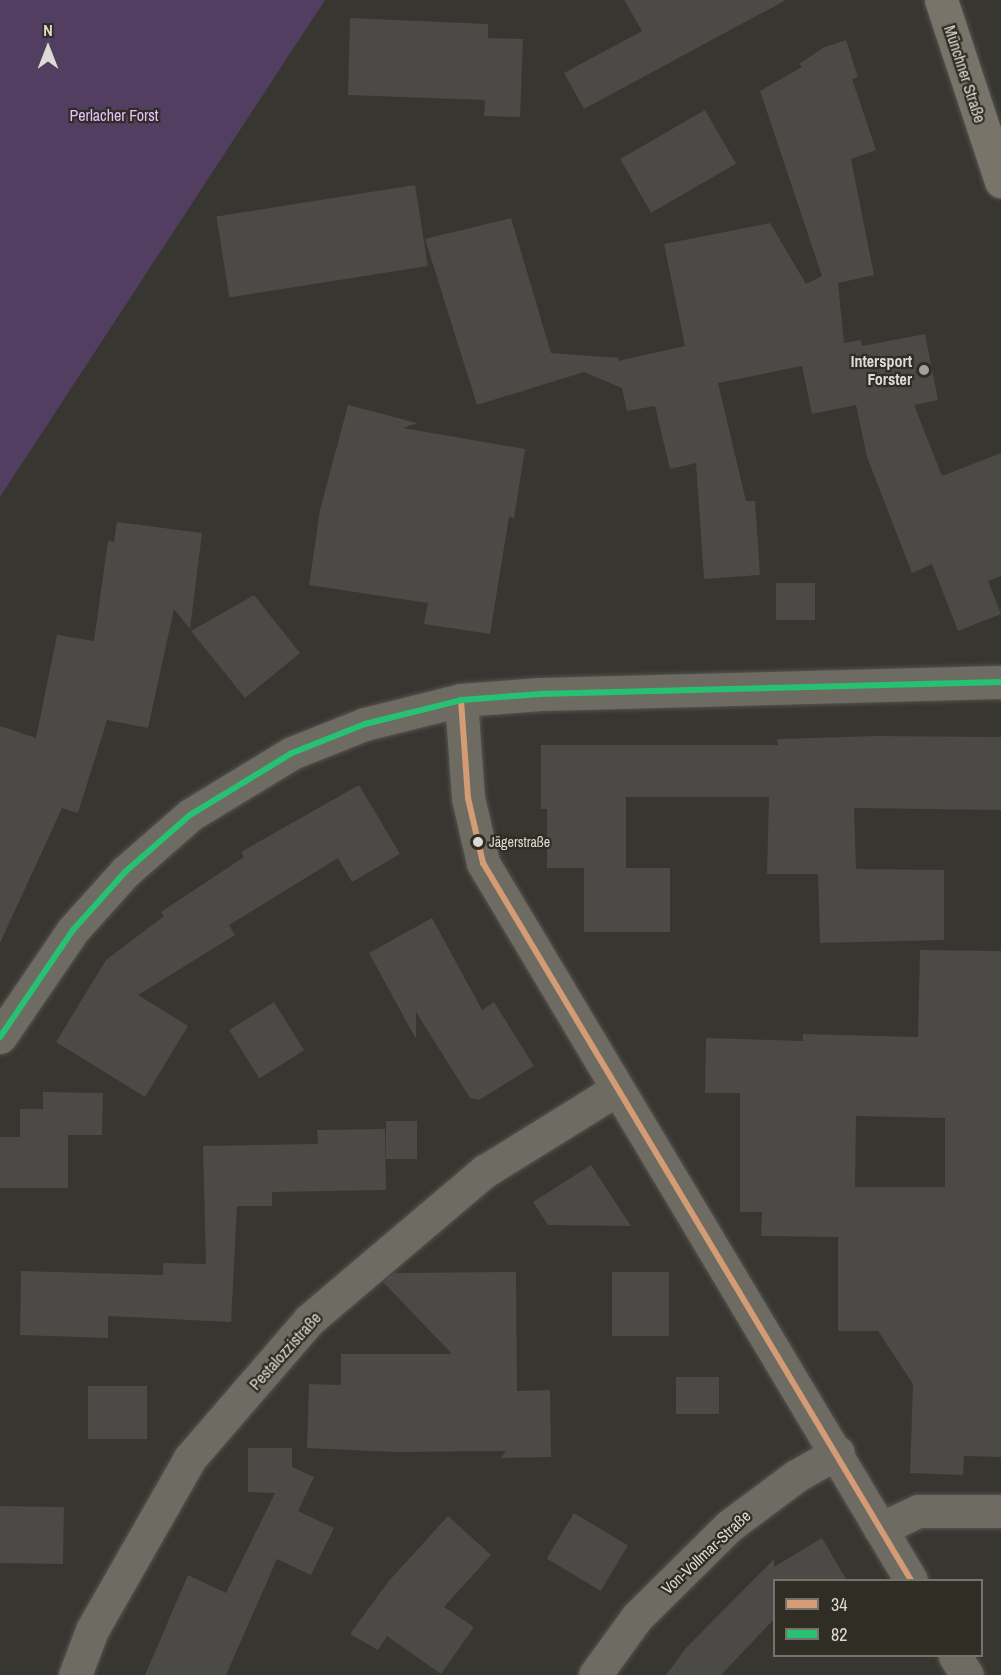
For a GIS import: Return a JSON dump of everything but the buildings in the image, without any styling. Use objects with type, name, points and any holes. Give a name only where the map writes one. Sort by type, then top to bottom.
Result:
[{"type":"main road","name":"Münchner Straße","points":[[941,0],[1001,182]]},
{"type":"street","points":[[0,1037],[73,930],[125,872],[190,815],[292,753],[365,724],[461,700],[541,694],[1001,682]]},
{"type":"street","points":[[461,700],[468,798],[483,863],[617,1089],[838,1452],[910,1579]]},
{"type":"street","name":"Pestalozzistraße","points":[[75,1675],[92,1630],[190,1458],[309,1320],[485,1171],[617,1089]]},
{"type":"street","name":"Von-Vollmar-Straße","points":[[595,1675],[637,1617],[729,1526],[796,1476],[838,1452]]},
{"type":"street","points":[[880,1529],[918,1511],[1001,1511]]},
{"type":"street","points":[[956,1657],[967,1675]]},
{"type":"green space","name":"Perlacher Forst","points":[[0,0],[325,0],[0,497]]},
{"type":"transit line","name":"82","points":[[0,1037],[73,930],[125,872],[190,815],[292,753],[365,724],[461,700],[541,694],[1001,682]]},
{"type":"transit line","name":"34","points":[[461,700],[468,798],[483,863],[910,1579]]},
{"type":"place","name":"Intersport Forster","points":[[924,370]]},
{"type":"place","name":"Jägerstraße","points":[[478,842]]}]
